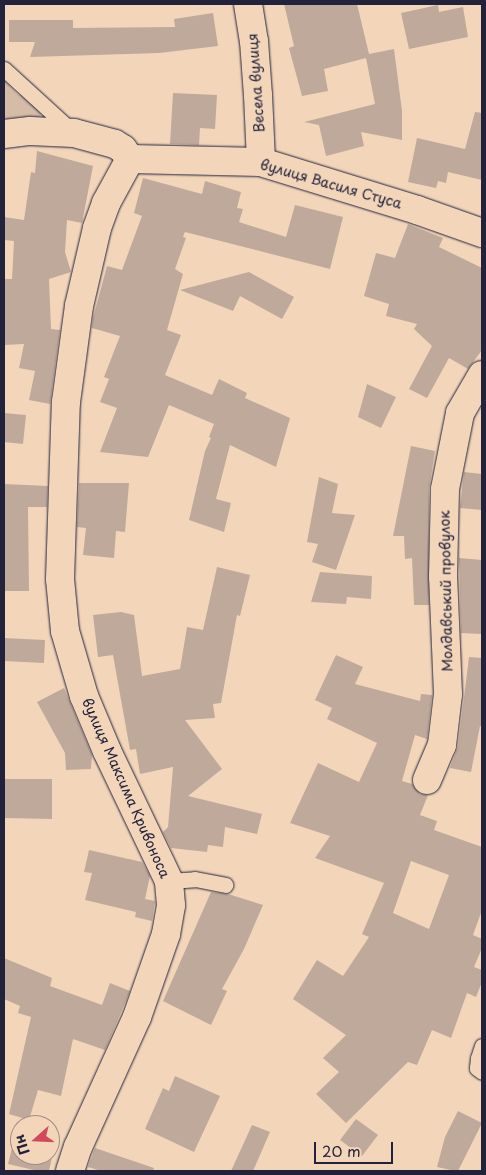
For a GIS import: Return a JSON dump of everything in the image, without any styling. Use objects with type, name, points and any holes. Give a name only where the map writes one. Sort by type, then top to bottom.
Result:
[{"type":"street","name":"Весела вулиця","points":[[248,4],[254,40],[261,162]]},
{"type":"street","points":[[4,134],[30,131],[74,133],[115,144],[123,149],[130,159]]},
{"type":"street","name":"вулиця Василя Стуса","points":[[130,159],[261,162],[417,210],[482,233]]},
{"type":"street","name":"вулиця Максима Кривоноса","points":[[70,1171],[82,1138],[130,1035],[159,956],[170,917],[169,881],[107,751],[84,696],[65,631],[60,579],[66,402],[77,316],[97,228],[106,203],[130,159]]},
{"type":"street","name":"Молдавський провулок","points":[[427,780],[442,746],[448,694],[443,577],[445,489],[460,413],[482,375]]},
{"type":"lane","points":[[4,69],[74,133]]},
{"type":"lane","points":[[169,881],[201,880],[225,885]]},
{"type":"lane","points":[[482,1046],[477,1068],[482,1072]]},
{"type":"shaded area","points":[[4,80],[17,94],[25,97],[42,111],[39,117],[4,119]]},
{"type":"building","points":[[284,4],[357,4],[369,54],[394,49],[402,111],[402,140],[361,132],[364,146],[326,156],[319,125],[304,122],[375,104],[366,58],[324,69],[328,91],[302,96],[289,48],[294,46]]},
{"type":"building","points":[[438,5],[439,12],[463,7],[468,37],[409,49],[401,13]]},
{"type":"building","points":[[213,13],[218,46],[159,53],[30,57],[35,42],[9,42],[9,20],[73,20],[73,28],[175,27],[174,19]]},
{"type":"building","points":[[173,93],[217,95],[215,129],[200,128],[199,145],[170,144]]},
{"type":"building","points":[[475,112],[482,113],[482,180],[448,172],[446,183],[438,181],[436,188],[408,182],[417,138],[465,149]]},
{"type":"building","points":[[37,151],[93,166],[82,223],[67,220],[65,252],[71,272],[49,279],[51,329],[60,330],[50,404],[29,400],[35,371],[19,368],[24,344],[4,345],[4,279],[12,279],[14,241],[4,240],[4,217],[24,220],[31,172],[35,173]]},
{"type":"building","points":[[143,178],[202,194],[205,181],[241,192],[237,208],[243,209],[239,222],[286,237],[295,205],[343,217],[330,269],[185,232],[183,237],[186,238],[175,269],[183,274],[167,330],[181,335],[165,375],[212,395],[219,379],[247,393],[245,398],[290,418],[276,467],[230,445],[216,499],[231,503],[224,532],[189,520],[205,451],[211,438],[209,437],[214,424],[169,405],[148,457],[100,452],[117,408],[100,402],[109,379],[104,377],[120,336],[92,328],[93,318],[107,266],[122,270],[142,216],[134,213]]},
{"type":"building","points":[[408,224],[443,238],[439,247],[482,268],[482,350],[468,369],[449,358],[427,398],[409,389],[432,346],[414,329],[417,324],[386,316],[389,304],[364,296],[376,253],[395,258]]},
{"type":"building","points":[[249,272],[294,297],[282,319],[240,296],[233,311],[180,290]]},
{"type":"building","points":[[367,384],[396,397],[381,428],[358,417]]},
{"type":"building","points":[[4,413],[26,415],[23,444],[4,442]]},
{"type":"building","points":[[411,446],[435,451],[429,489],[429,605],[414,605],[412,558],[405,559],[404,536],[393,536]]},
{"type":"building","points":[[464,472],[482,474],[482,510],[460,508]]},
{"type":"building","points":[[319,477],[338,484],[332,513],[355,515],[336,570],[312,562],[318,544],[307,542]]},
{"type":"building","points":[[79,483],[129,483],[125,532],[116,531],[114,558],[83,555],[86,528],[77,527]]},
{"type":"building","points":[[4,484],[48,486],[47,507],[28,507],[29,591],[4,591]]},
{"type":"building","points":[[459,558],[482,560],[482,634],[461,633]]},
{"type":"building","points":[[217,567],[250,575],[240,616],[237,615],[221,703],[213,704],[215,718],[185,720],[222,769],[188,796],[262,814],[257,834],[225,827],[223,847],[208,845],[207,852],[171,848],[163,832],[168,827],[173,767],[140,774],[136,749],[130,750],[113,655],[98,657],[93,615],[121,612],[134,615],[142,676],[180,669],[187,627],[203,630]]},
{"type":"building","points":[[320,572],[372,576],[371,599],[347,597],[346,604],[311,602]]},
{"type":"building","points":[[4,638],[45,640],[44,663],[4,661]]},
{"type":"building","points":[[336,655],[363,667],[355,684],[420,701],[421,694],[432,695],[427,739],[415,735],[402,781],[412,784],[420,794],[428,795],[420,815],[437,821],[434,830],[482,847],[482,910],[473,935],[482,939],[482,948],[474,967],[482,970],[482,982],[476,997],[467,993],[451,1038],[432,1030],[417,1065],[408,1062],[346,1123],[316,1094],[339,1072],[323,1058],[346,1035],[293,999],[317,960],[343,976],[369,937],[362,934],[384,883],[315,858],[330,836],[290,823],[318,763],[359,782],[377,743],[327,719],[332,708],[315,700]],"holes":[[[411,861],[449,875],[429,929],[393,913]]]},
{"type":"building","points":[[469,657],[482,658],[482,727],[480,726],[471,772],[450,768],[458,747]]},
{"type":"building","points":[[64,688],[92,755],[91,769],[66,770],[65,753],[37,702]]},
{"type":"building","points":[[4,779],[52,779],[52,819],[4,818]]},
{"type":"building","points":[[89,850],[142,862],[150,876],[145,899],[155,901],[152,921],[135,917],[136,912],[85,900],[92,873],[84,872]]},
{"type":"building","points":[[211,892],[228,894],[263,905],[244,949],[222,989],[227,991],[211,1025],[163,1001]]},
{"type":"building","points":[[4,958],[52,978],[50,986],[102,1005],[110,983],[130,991],[105,1050],[73,1039],[61,1096],[38,1090],[30,1115],[9,1114],[31,1017],[18,1013],[20,1006],[4,999]]},
{"type":"building","points":[[175,1076],[220,1096],[194,1152],[145,1129],[163,1088],[169,1091]]},
{"type":"building","points":[[458,1111],[482,1123],[458,1171],[455,1171],[437,1167],[445,1137]]},
{"type":"building","points":[[356,1119],[378,1135],[362,1156],[340,1140]]},
{"type":"building","points":[[252,1125],[270,1132],[253,1171],[231,1171]]},
{"type":"building","points":[[95,1148],[154,1168],[153,1171],[101,1171],[88,1167]]},
{"type":"building","points":[[12,1165],[50,1165],[49,1171],[38,1171]]}]
